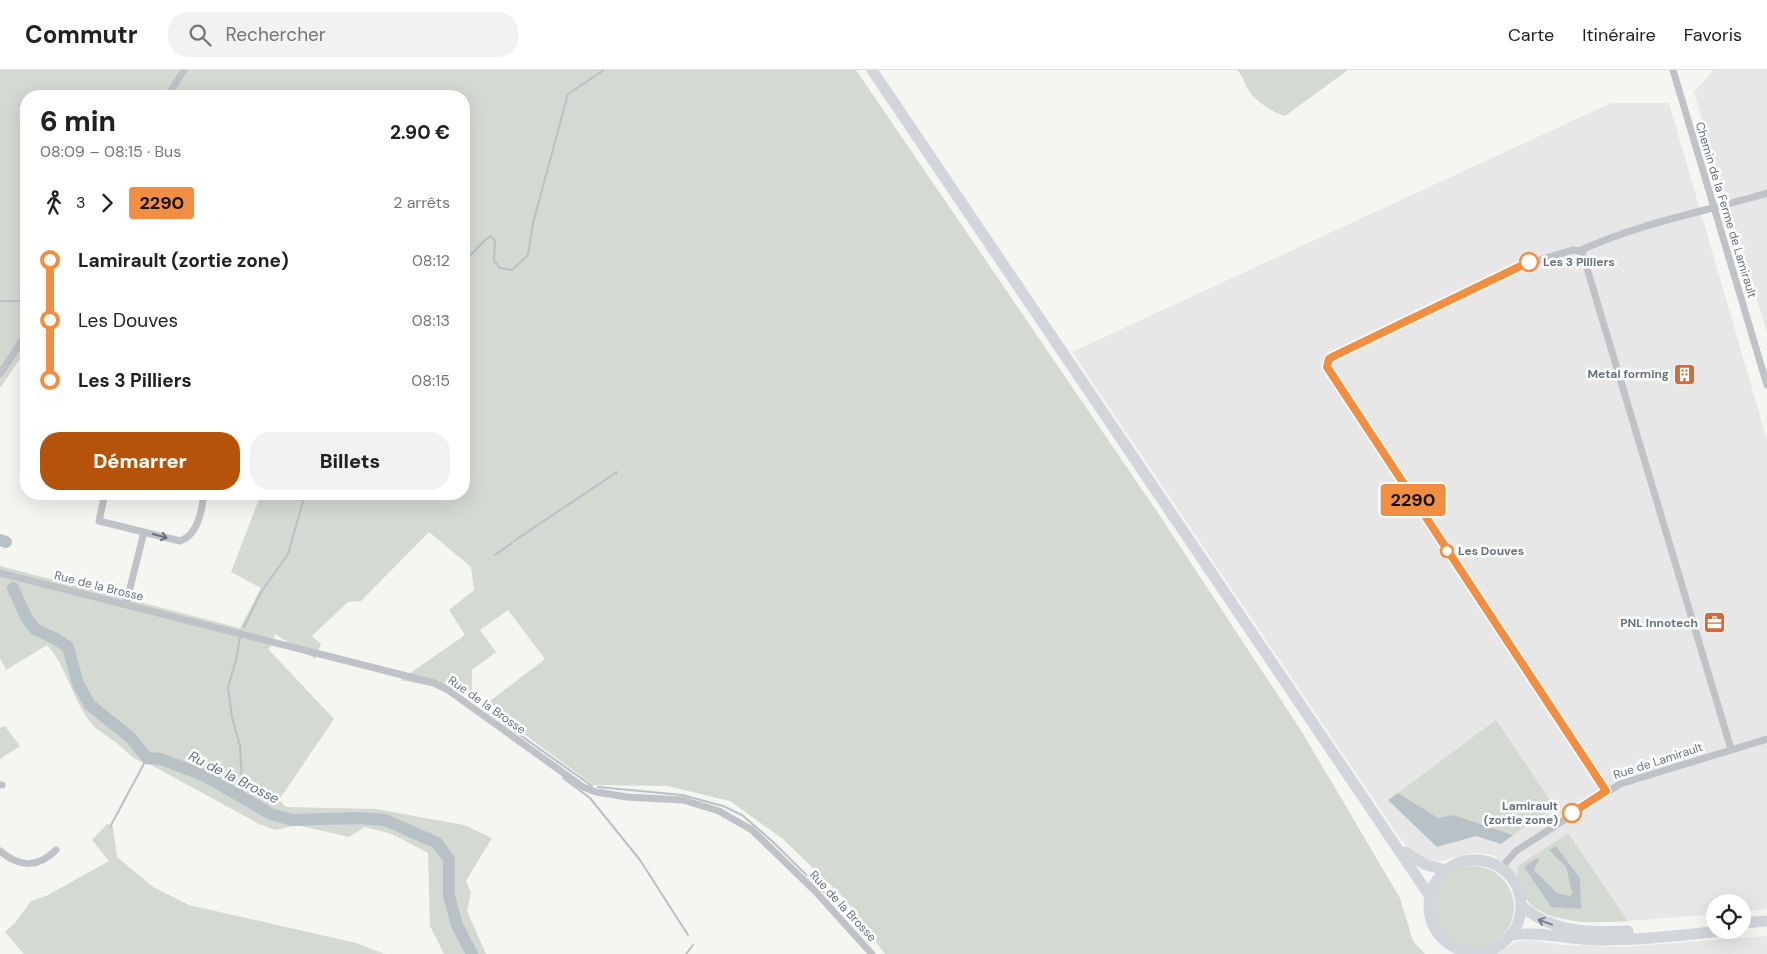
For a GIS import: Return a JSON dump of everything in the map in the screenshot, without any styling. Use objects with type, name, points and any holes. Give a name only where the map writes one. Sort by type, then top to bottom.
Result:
[{"type":"main road","points":[[872,70],[1320,735],[1400,848],[1429,895]]},
{"type":"main road","points":[[1400,848],[1426,865],[1446,870]]},
{"type":"main road","points":[[1473,860],[1488,862],[1501,868],[1513,881],[1521,905],[1519,921],[1511,935],[1493,951],[1462,952],[1448,945],[1438,935],[1431,923],[1428,909],[1429,895],[1435,881],[1446,870],[1459,863],[1473,860]]},
{"type":"main road","points":[[1521,905],[1538,920],[1575,930],[1615,932],[1706,926]]},
{"type":"main road","points":[[1751,921],[1767,920]]},
{"type":"main road","points":[[1751,928],[1767,927]]},
{"type":"main road","points":[[1511,935],[1538,933],[1576,938],[1616,940],[1706,932]]},
{"type":"street","points":[[172,90],[184,70]]},
{"type":"street","name":"Chemin de la Ferme de Lamirault","points":[[1672,70],[1767,385]]},
{"type":"street","points":[[1731,749],[1583,255],[1579,250],[1658,221],[1714,209],[1767,193]]},
{"type":"street","name":"Rue de Lamirault","points":[[1579,250],[1529,262],[1334,356],[1329,359],[1327,367],[1606,791],[1620,784],[1767,739]]},
{"type":"street","points":[[0,374],[20,343]]},
{"type":"street","points":[[104,500],[99,521],[180,541],[186,539],[199,520],[203,500]]},
{"type":"street","points":[[126,604],[144,532]]},
{"type":"street","name":"Rue de la Brosse","points":[[0,573],[434,683],[448,690],[583,787],[596,792],[627,797],[683,800],[719,811],[752,830],[815,891],[872,954]]},
{"type":"street","points":[[1501,868],[1516,851],[1606,791]]},
{"type":"street","points":[[0,852],[22,863],[36,864],[46,860],[56,850]]},
{"type":"shaded area","points":[[0,70],[856,70],[1160,516],[1302,732],[1400,898],[1413,941],[1425,954],[885,954],[845,899],[783,839],[730,801],[667,786],[593,785],[524,734],[482,707],[545,659],[508,610],[480,630],[496,652],[472,670],[472,694],[400,680],[465,635],[449,610],[474,590],[471,567],[429,532],[361,601],[348,602],[312,636],[321,644],[315,659],[275,634],[269,650],[334,719],[279,800],[286,807],[376,809],[464,825],[492,838],[466,881],[471,893],[467,911],[486,954],[444,954],[430,926],[428,853],[392,834],[365,827],[349,837],[296,825],[276,830],[259,824],[151,765],[137,760],[98,730],[79,705],[60,663],[47,645],[6,670],[0,658],[0,566],[240,628],[261,588],[231,572],[259,500],[470,500],[470,90],[20,90],[20,359],[0,388]]},
{"type":"shaded area","points":[[1237,70],[1348,70],[1285,116],[1260,103],[1249,91]]},
{"type":"shaded area","points":[[1714,70],[1767,70],[1767,333],[1694,92]]},
{"type":"shaded area","points":[[1611,103],[1669,103],[1767,440],[1767,909],[1751,910],[1751,894],[1706,894],[1706,915],[1628,921],[1580,922],[1552,917],[1532,907],[1517,877],[1493,855],[1473,853],[1440,861],[1424,860],[1413,853],[1402,841],[1374,800],[1072,352]]},
{"type":"shaded area","points":[[1496,720],[1555,807],[1513,835],[1453,815],[1438,819],[1398,793]]},
{"type":"shaded area","points":[[5,726],[20,746],[0,759],[0,728]]},
{"type":"shaded area","points":[[1398,793],[1438,818],[1453,815],[1513,835],[1501,844],[1476,836],[1437,847],[1388,800]]},
{"type":"shaded area","points":[[107,824],[113,827],[117,857],[153,887],[189,905],[356,943],[385,954],[24,954],[5,932],[15,923],[31,901],[46,896],[109,861],[92,840]]},
{"type":"shaded area","points":[[1568,833],[1628,921],[1574,921],[1540,911],[1527,900],[1520,886],[1518,866]],"holes":[[[1556,846],[1580,878],[1581,909],[1551,907],[1524,867],[1537,859],[1538,864],[1533,870],[1557,893],[1570,896],[1572,893],[1566,867],[1549,850]]]},
{"type":"shaded area","points":[[1556,846],[1580,878],[1581,909],[1551,907],[1524,867],[1537,858],[1539,860],[1534,870],[1557,893],[1570,896],[1572,893],[1566,867],[1549,850]]},
{"type":"shaded area","points":[[1465,866],[1481,866],[1496,873],[1507,884],[1514,899],[1511,923],[1502,936],[1481,948],[1465,948],[1450,941],[1439,930],[1432,915],[1432,899],[1439,884],[1450,873]]},
{"type":"shaded area","points":[[1767,936],[1767,954],[1495,954],[1516,942],[1529,940],[1562,945],[1622,947],[1751,939],[1751,937]]},
{"type":"waterway","points":[[470,256],[491,236],[495,241],[494,261],[500,268],[512,270],[528,255],[533,223],[568,94],[604,70]]},
{"type":"waterway","points":[[0,301],[20,301]]},
{"type":"waterway","points":[[514,541],[617,472]]},
{"type":"waterway","points":[[244,627],[261,592],[288,554],[303,500]]},
{"type":"waterway","name":"Ru de la Brosse","points":[[0,540],[6,542]]},
{"type":"waterway","points":[[495,555],[512,543]]},
{"type":"waterway","name":"Ru de la Brosse","points":[[13,588],[27,619],[35,629],[68,647],[78,684],[90,705],[131,738],[147,758],[161,759],[205,776],[271,814],[292,820],[359,818],[385,820],[437,843],[449,859],[449,896],[457,925],[472,954]]},
{"type":"waterway","points":[[240,638],[228,687],[232,717],[240,746],[243,800]]},
{"type":"waterway","points":[[486,711],[592,786]]},
{"type":"waterway","points":[[110,827],[147,758]]},
{"type":"waterway","points":[[563,778],[590,798],[640,860],[688,935]]},
{"type":"waterway","points":[[598,787],[682,795],[723,806],[742,815],[773,842],[834,902]]},
{"type":"waterway","points":[[686,954],[693,945]]},
{"type":"bus line","name":"2290","points":[[1529,262],[1334,356],[1329,359],[1327,367],[1606,791],[1572,813]]},
{"type":"place","name":"Les 3 Pilliers","points":[[1529,262]]},
{"type":"place","name":"Metal forming","points":[[1685,374]]},
{"type":"place","name":"Les Douves","points":[[1447,551]]},
{"type":"place","name":"PNL Innotech","points":[[1714,623]]},
{"type":"place","name":"Lamirault (zortie zone)","points":[[1572,813]]}]
